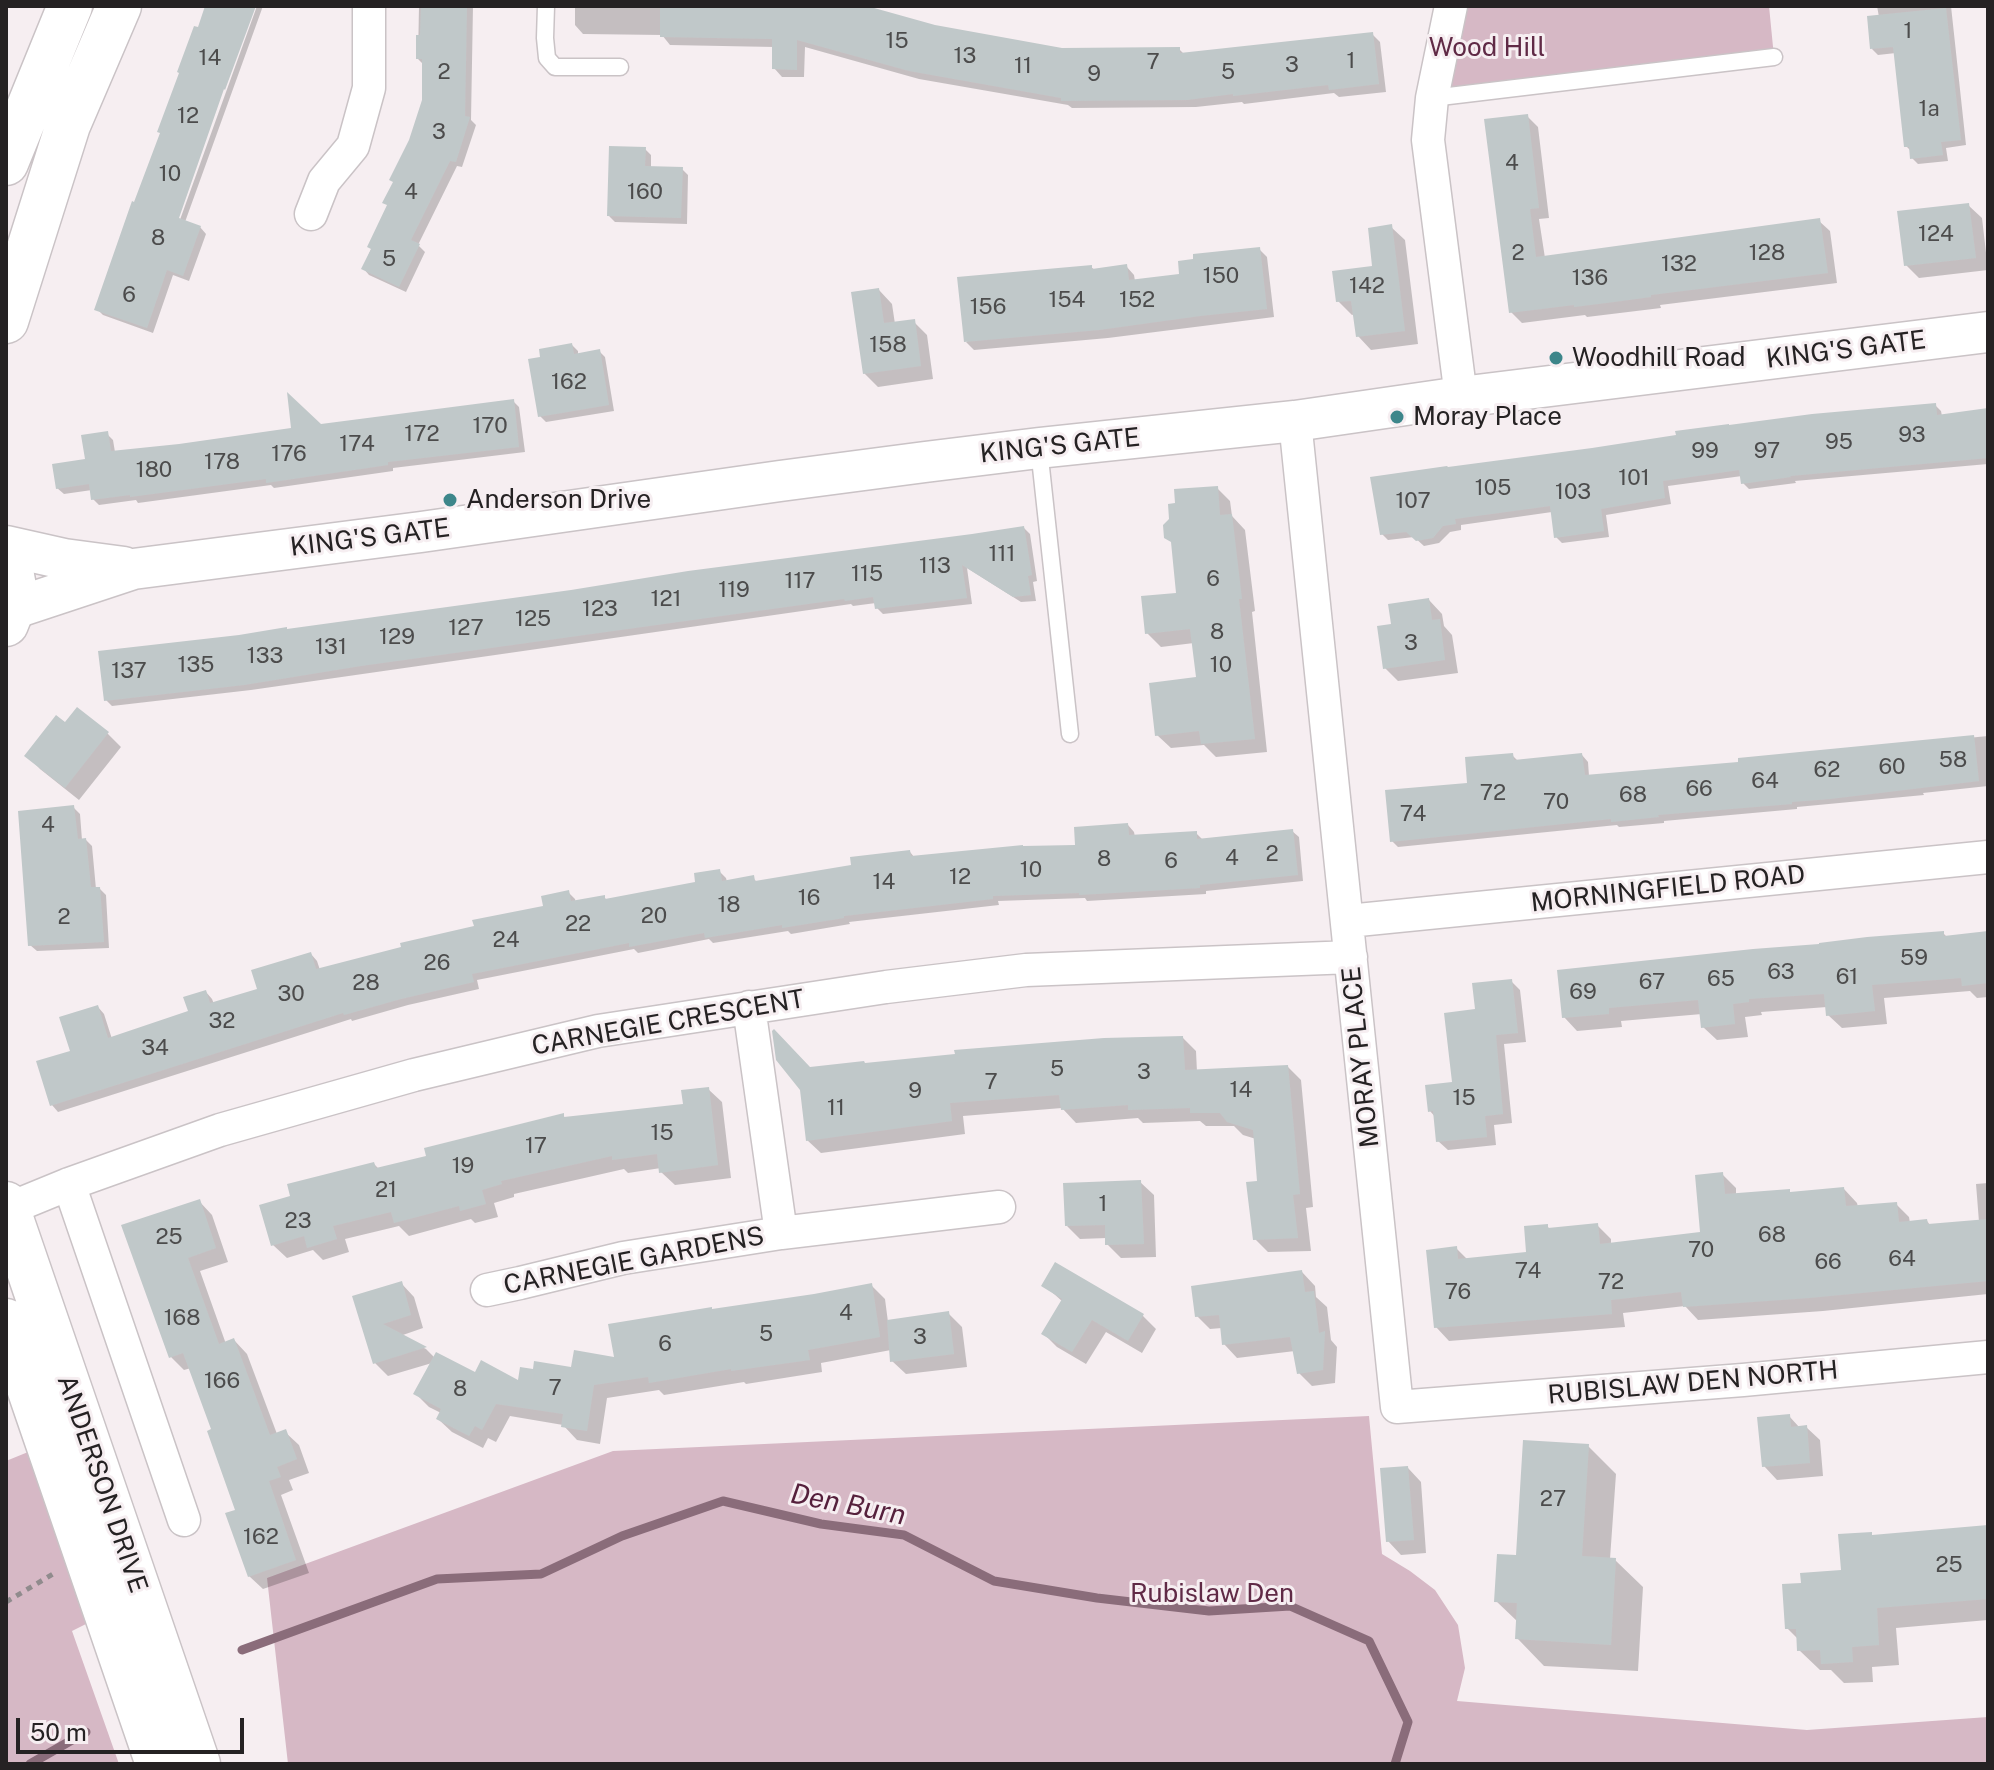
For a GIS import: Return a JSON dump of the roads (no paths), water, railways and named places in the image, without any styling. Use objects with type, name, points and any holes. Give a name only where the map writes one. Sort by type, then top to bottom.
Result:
[{"type":"main road","points":[[6,163],[70,6]]},
{"type":"main road","points":[[6,321],[68,125],[119,6]]},
{"type":"main road","points":[[6,558],[14,587],[9,616]]},
{"type":"main road","name":"ANDERSON DRIVE","points":[[7,1206],[198,1764]]},
{"type":"main road","name":"ANDERSON DRIVE","points":[[6,1321],[158,1764]]},
{"type":"street","points":[[311,214],[324,181],[353,146],[369,88],[369,6]]},
{"type":"street","points":[[1451,6],[1432,98],[1428,140],[1461,397]]},
{"type":"street","name":"KING'S GATE","points":[[9,616],[133,569],[780,481],[1039,448],[1295,421],[1461,397],[1988,332]]},
{"type":"street","name":"MORAY PLACE","points":[[1295,421],[1397,1407]]},
{"type":"street","name":"KING'S GATE","points":[[6,546],[64,559],[133,569]]},
{"type":"street","name":"MORNINGFIELD ROAD","points":[[1348,921],[1988,857]]},
{"type":"street","name":"CARNEGIE CRESCENT","points":[[7,1206],[220,1130],[414,1075],[598,1031],[886,987],[1026,970],[1351,957]]},
{"type":"street","name":"CARNEGIE GARDENS","points":[[749,1007],[781,1233]]},
{"type":"street","points":[[69,1184],[184,1520]]},
{"type":"street","name":"CARNEGIE GARDENS","points":[[487,1290],[623,1258],[781,1233],[999,1207]]},
{"type":"street","name":"RUBISLAW DEN NORTH","points":[[1397,1407],[1988,1357]]},
{"type":"lane","points":[[546,6],[547,58],[555,67],[620,67]]},
{"type":"lane","points":[[1432,98],[1774,57]]},
{"type":"lane","points":[[1039,448],[1070,734]]},
{"type":"waterway","name":"Den Burn","points":[[242,1650],[437,1579],[541,1574],[622,1536],[723,1501],[821,1524],[904,1535],[994,1581],[1097,1598],[1209,1611],[1290,1606],[1369,1641],[1408,1722],[1395,1764]]},
{"type":"waterway","name":"Den Burn","points":[[30,1764],[86,1732]]},
{"type":"place","name":"Woodhill Road","points":[[1556,358]]},
{"type":"place","name":"Moray Place","points":[[1397,417]]},
{"type":"place","name":"Anderson Drive","points":[[450,500]]},
{"type":"park label","name":"Wood Hill","points":[[1487,48]]},
{"type":"park label","name":"Rubislaw Den","points":[[1212,1594]]}]
